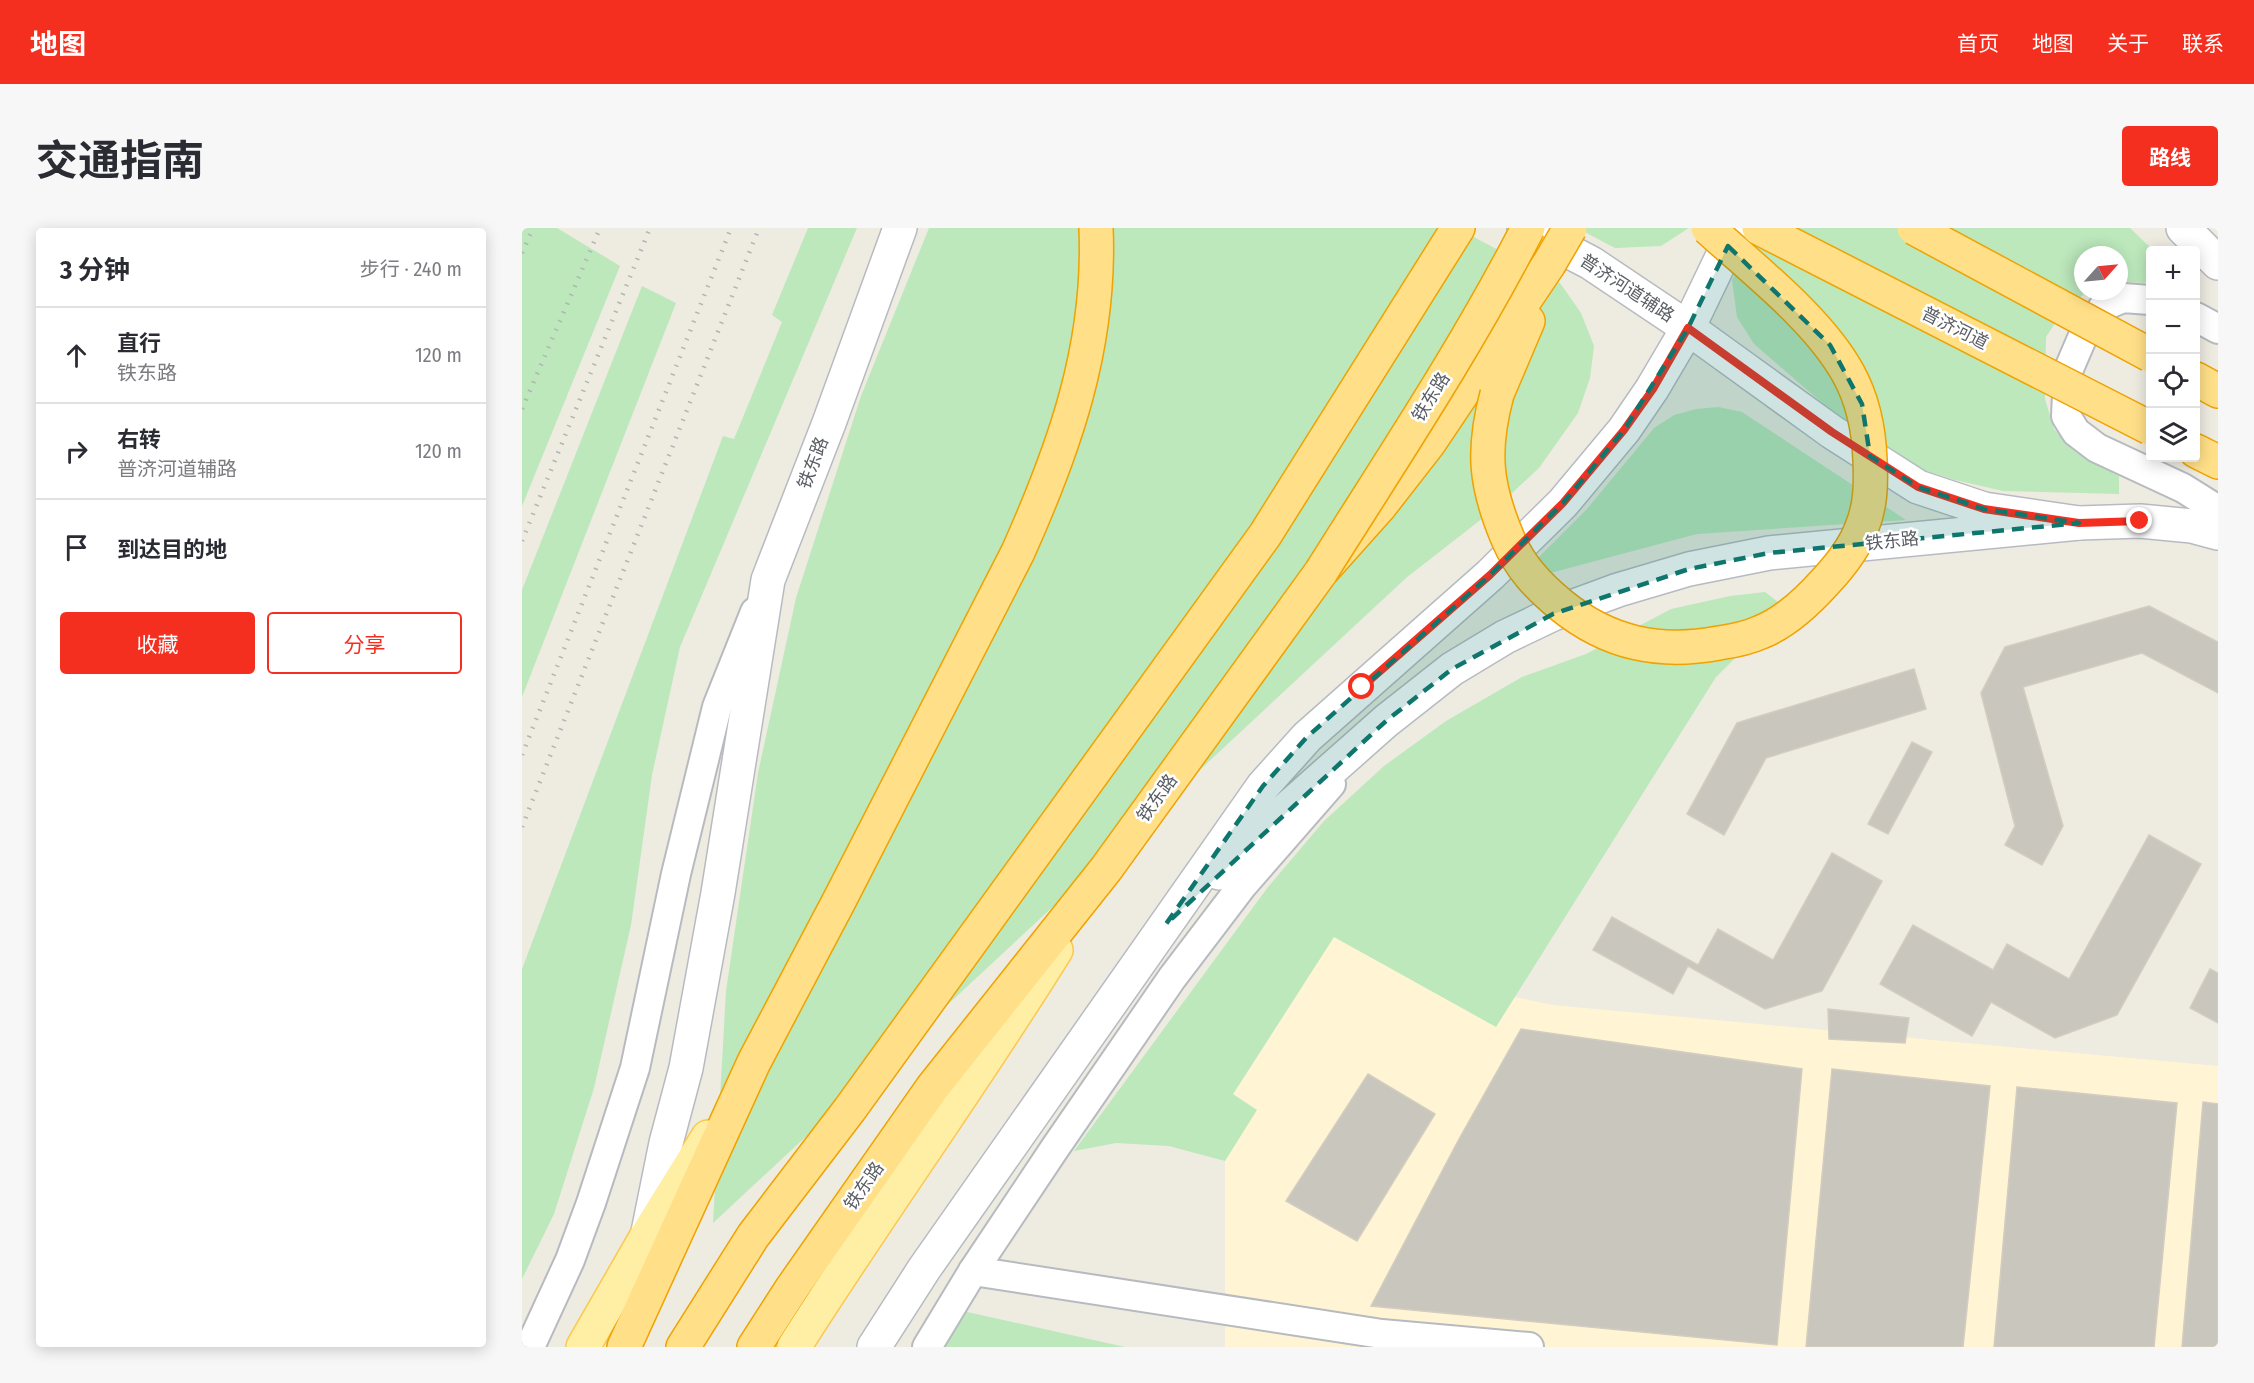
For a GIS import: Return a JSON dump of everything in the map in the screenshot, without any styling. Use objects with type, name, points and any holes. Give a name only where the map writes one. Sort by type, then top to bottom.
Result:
[{"type":"highway","points":[[624,1346],[754,1062],[1018,552],[1058,460],[1072,417],[1085,357],[1096,283],[1096,228]]},
{"type":"highway","points":[[683,1347],[753,1236],[857,1099],[1265,535],[1458,228]]},
{"type":"highway","name":"铁东路","points":[[754,1347],[798,1278],[932,1088],[1106,869],[1321,572],[1464,345],[1496,291],[1526,228]]},
{"type":"highway","points":[[1321,572],[1380,506],[1429,443],[1549,264],[1570,228]]},
{"type":"highway","points":[[1549,264],[1497,394],[1489,425],[1488,470],[1492,494],[1515,554],[1529,576],[1574,616],[1621,639],[1665,648],[1692,647],[1737,640],[1761,632],[1786,618],[1811,598],[1852,548],[1862,527],[1868,506],[1871,478],[1869,440],[1862,404],[1849,374],[1830,345],[1800,313],[1708,228]]},
{"type":"highway","name":"普济河道","points":[[1760,228],[2146,425]]},
{"type":"highway","points":[[1914,228],[2149,354]]},
{"type":"highway","points":[[2200,381],[2218,391]]},
{"type":"highway","points":[[2200,453],[2218,462]]},
{"type":"main road","points":[[794,1347],[912,1168],[1001,1039],[1106,869]]},
{"type":"main road","name":"铁东路","points":[[584,1347],[648,1234],[754,1062]]},
{"type":"street","name":"铁东路","points":[[624,1346],[666,1143],[686,1068],[743,743],[768,580],[829,423],[900,228]]},
{"type":"street","name":"普济河道辅路","points":[[1526,228],[1591,263],[1688,328],[1832,432],[1918,487],[1984,509],[2079,523],[2140,521],[2192,526],[2218,533]]},
{"type":"street","name":"铁东路","points":[[874,1347],[924,1269],[1263,786],[1307,737],[1490,575],[1563,503],[1624,430],[1653,389],[1688,328],[1736,228]]},
{"type":"street","points":[[2183,228],[2218,263]]},
{"type":"street","points":[[2146,300],[2123,298],[2104,306],[2083,336],[2068,371],[2066,416],[2076,432],[2097,448],[2184,488],[2218,510]]},
{"type":"street","points":[[2200,319],[2218,329]]},
{"type":"street","name":"铁东路","points":[[1166,924],[1281,814],[1386,721],[1452,669],[1505,637],[1553,614],[1618,590],[1689,569],[1769,554],[2079,523]]},
{"type":"street","points":[[530,1347],[570,1260],[617,1128],[635,1068],[676,874],[717,707],[768,580]]},
{"type":"street","name":"铁东路","points":[[927,1347],[973,1271],[1054,1148],[1186,960],[1242,886],[1386,721]]},
{"type":"street","points":[[973,1271],[1382,1334],[1529,1347]]},
{"type":"highlighted area","points":[[1728,246],[1830,345],[1862,404],[1870,456],[1918,487],[1984,509],[2079,523],[1769,553],[1689,569],[1553,614],[1452,669],[1386,721],[1166,924],[1263,786],[1307,737],[1490,575],[1563,503],[1624,430],[1688,328]]},
{"type":"shaded area","points":[[1334,937],[1496,1026],[1515,997],[1552,1005],[2218,1066],[2218,1347],[1225,1347],[1225,1161],[1256,1110],[1233,1095]]},
{"type":"green space","points":[[522,228],[557,228],[620,266],[522,506]]},
{"type":"green space","points":[[808,228],[857,228],[680,647],[652,775],[631,925],[594,1088],[554,1214],[522,1279],[522,969],[723,436],[734,439],[782,322],[772,315]]},
{"type":"green space","points":[[929,228],[1457,228],[1560,283],[1581,313],[1594,346],[1590,378],[1578,413],[1539,468],[1497,507],[1406,578],[713,1223],[726,991],[758,773],[796,598],[861,396]]},
{"type":"green space","points":[[1577,228],[1689,228],[1661,246],[1615,248]]},
{"type":"green space","points":[[1760,228],[2130,228],[2149,246],[2146,246],[2146,282],[2128,282],[2128,246],[2074,246],[2074,300],[2077,300],[2063,311],[2046,337],[2045,399],[2054,429],[2076,452],[2119,476],[2119,494],[2003,491],[1955,480],[1907,465],[1842,420],[1754,344],[1737,317],[1732,280]]},
{"type":"green space","points":[[642,286],[676,303],[522,697],[522,590]]},
{"type":"green space","points":[[1718,407],[1742,412],[1906,520],[1697,534],[1513,583],[1587,509],[1654,428],[1674,415],[1696,409]]},
{"type":"green space","points":[[1765,592],[1786,608],[1716,677],[1496,1027],[1334,937],[1233,1094],[1257,1110],[1225,1161],[1169,1146],[1116,1143],[1074,1151],[1268,887],[1324,821],[1384,766],[1446,721],[1522,677],[1586,654],[1671,609],[1730,596]]},
{"type":"green space","points":[[958,1310],[1125,1347],[937,1347]]},
{"type":"building","points":[[2149,606],[2218,642],[2218,693],[2142,653],[2023,687],[2063,826],[2042,865],[2005,845],[2015,826],[1981,693],[2005,647]]},
{"type":"building","points":[[1914,669],[1926,709],[1766,758],[1724,835],[1687,814],[1737,723]]},
{"type":"building","points":[[1912,742],[1932,752],[1888,834],[1868,824]]},
{"type":"building","points":[[2149,835],[2201,864],[2117,1015],[2055,1038],[1991,1002],[1972,1036],[1880,984],[1913,925],[1993,970],[2007,944],[2069,979]]},
{"type":"building","points":[[1832,853],[1882,881],[1822,991],[1765,1009],[1688,966],[1673,994],[1593,950],[1612,917],[1698,965],[1718,929],[1773,960]]},
{"type":"building","points":[[2210,969],[2218,973],[2218,1023],[2190,1008]]},
{"type":"building","points":[[1828,1009],[1909,1018],[1905,1043],[1829,1039]]},
{"type":"building","points":[[1521,1029],[1802,1069],[1777,1345],[1371,1306],[1459,1139]]},
{"type":"building","points":[[1832,1069],[1990,1086],[1963,1347],[1806,1347]]},
{"type":"building","points":[[1368,1074],[1435,1114],[1357,1241],[1286,1201]]},
{"type":"building","points":[[2017,1087],[2177,1103],[2154,1347],[1994,1347]]},
{"type":"building","points":[[2203,1102],[2218,1104],[2218,1347],[2182,1347]]},
{"type":"railway","points":[[522,253],[533,228]]},
{"type":"railway","points":[[522,409],[600,228]]},
{"type":"railway","points":[[522,541],[650,228]]},
{"type":"railway","points":[[522,755],[731,228]]},
{"type":"railway","points":[[522,827],[759,228]]},
{"type":"route","points":[[1362,687],[1490,575],[1563,503],[1624,430],[1653,389],[1688,328],[1832,432],[1918,487],[1984,509],[2079,523],[2140,521]]}]
